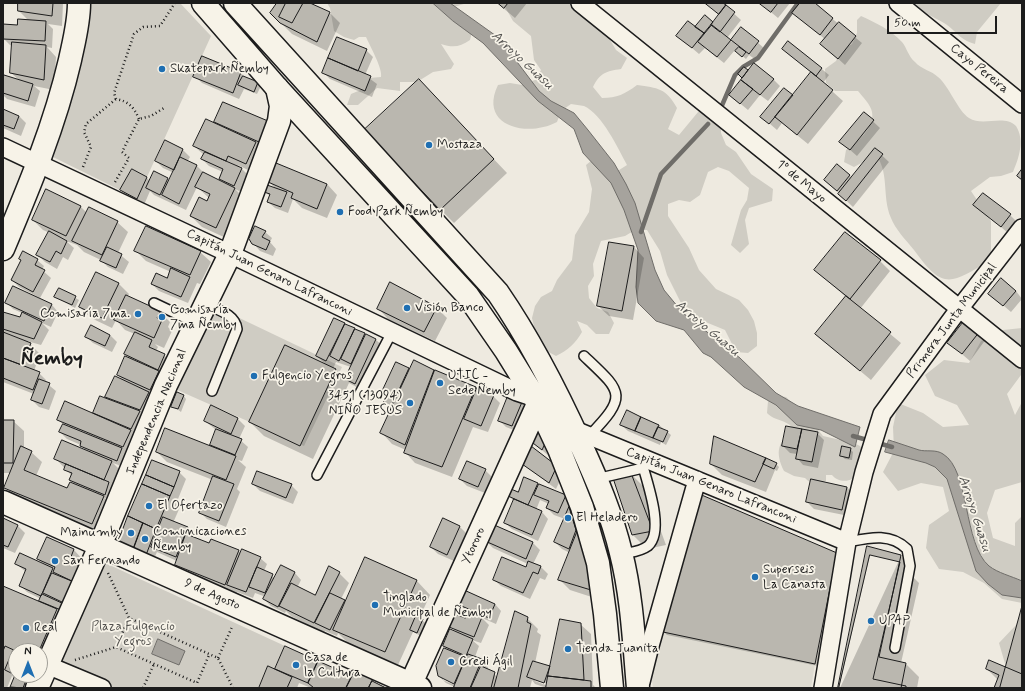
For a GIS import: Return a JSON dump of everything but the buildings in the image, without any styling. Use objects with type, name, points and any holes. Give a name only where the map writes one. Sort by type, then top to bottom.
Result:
[{"type":"main road","points":[[3,249],[38,164],[63,88],[79,19],[79,3]]},
{"type":"main road","points":[[203,3],[277,88],[468,296],[506,351],[536,401],[582,507],[598,563],[605,614],[612,688]]},
{"type":"main road","points":[[235,3],[498,293],[520,325],[582,433],[622,554],[634,635],[639,688]]},
{"type":"main road","name":"Independencia Nacional","points":[[48,662],[100,546],[166,385],[230,254],[280,121],[281,106],[277,88]]},
{"type":"main road","name":"Ytororo","points":[[413,687],[536,401]]},
{"type":"main road","name":"9 de Agosto","points":[[3,502],[413,687]]},
{"type":"street","name":"1º de Mayo","points":[[580,3],[1022,359]]},
{"type":"street","name":"Cayo Pereira","points":[[898,3],[1022,104]]},
{"type":"street","name":"Capitán Juan Genaro Lafranconi","points":[[3,147],[536,401]]},
{"type":"street","name":"Primera Junta Municipal","points":[[847,542],[864,472],[882,414],[959,309],[1022,228]]},
{"type":"street","name":"Capitán Juan Genaro Lafranconi","points":[[582,433],[641,462],[697,480],[847,542]]},
{"type":"street","points":[[639,688],[697,480]]},
{"type":"street","points":[[823,688],[847,542]]},
{"type":"street","points":[[48,675],[61,672],[88,683],[92,688]]},
{"type":"street","points":[[48,676],[102,688]]},
{"type":"lane","points":[[154,302],[201,314],[231,316],[236,321],[237,330],[212,391]]},
{"type":"lane","points":[[317,475],[392,332]]},
{"type":"lane","points":[[582,433],[614,406],[616,392],[610,380],[584,356]]},
{"type":"lane","points":[[596,478],[641,462],[654,512],[656,530],[648,545],[638,551],[622,554]]},
{"type":"lane","points":[[847,542],[882,537],[892,539],[907,549],[910,566],[895,648]]},
{"type":"path","points":[[116,99],[114,93],[134,34],[143,28],[160,26],[175,3]]},
{"type":"path","points":[[116,99],[128,103],[135,109],[139,118]]},
{"type":"path","points":[[83,167],[91,147],[84,132],[86,124],[116,99]]},
{"type":"path","points":[[139,118],[151,116],[164,108]]},
{"type":"path","points":[[115,182],[129,158],[122,152],[139,118]]},
{"type":"path","points":[[104,578],[107,570],[129,618],[218,658],[233,688]]},
{"type":"path","points":[[116,646],[129,618]]},
{"type":"path","points":[[218,658],[232,627]]},
{"type":"path","points":[[72,661],[116,646],[197,683],[209,655]]},
{"type":"path","points":[[143,688],[154,664]]},
{"type":"shaded area","points":[[433,3],[450,3],[499,38],[539,91],[551,101],[574,113],[588,130],[614,163],[626,184],[635,203],[655,270],[664,290],[683,313],[740,358],[776,393],[798,406],[860,427],[855,447],[821,430],[797,425],[776,405],[744,387],[711,357],[703,353],[684,330],[656,321],[638,303],[636,287],[638,250],[624,210],[611,183],[583,153],[574,129],[538,101],[483,43],[453,21]]},
{"type":"shaded area","points":[[889,440],[919,450],[940,452],[952,463],[963,491],[970,525],[981,556],[989,566],[1000,573],[1022,581],[1022,598],[1002,595],[988,584],[976,571],[947,479],[935,467],[926,463],[885,452]]},
{"type":"shaded area","name":"Superseis La Canasta","points":[[697,493],[811,543],[815,664],[811,688],[653,688],[651,673],[672,601]]},
{"type":"shaded area","points":[[158,639],[185,651],[179,665],[152,654]]},
{"type":"green space","points":[[89,3],[180,3],[211,36],[147,177],[132,169],[120,190],[53,157],[81,52]]},
{"type":"green space","points":[[327,3],[467,3],[454,7],[473,28],[470,40],[463,44],[449,46],[441,44],[454,64],[451,69],[433,72],[417,82],[400,82],[400,91],[377,88],[358,105],[347,105],[351,94],[363,89],[369,78],[381,77],[381,73],[366,37],[359,37],[354,40],[344,37],[334,31],[330,8]]},
{"type":"green space","points":[[510,3],[577,3],[603,28],[616,50],[627,58],[621,69],[604,74],[596,82],[593,87],[602,98],[621,95],[637,85],[661,90],[669,96],[677,108],[668,129],[679,135],[703,106],[721,120],[721,133],[726,145],[736,152],[751,174],[773,189],[772,201],[749,208],[745,220],[749,244],[740,253],[731,245],[741,210],[747,200],[749,188],[729,171],[718,167],[708,172],[700,195],[690,202],[679,200],[668,204],[668,216],[689,248],[699,270],[716,289],[739,300],[748,310],[754,321],[757,333],[757,346],[748,353],[736,352],[725,330],[691,316],[683,307],[667,275],[660,251],[647,230],[635,230],[625,236],[601,241],[593,264],[594,276],[588,286],[589,298],[597,308],[608,312],[614,323],[609,334],[596,334],[587,325],[577,321],[582,332],[571,346],[556,356],[545,350],[537,340],[532,318],[535,306],[541,297],[552,291],[557,280],[572,260],[575,235],[589,212],[592,189],[586,165],[596,157],[616,172],[627,165],[603,124],[591,110],[584,106],[571,104],[561,111],[557,122],[545,127],[532,129],[520,128],[509,125],[500,119],[495,110],[494,99],[498,85],[510,83],[522,85],[535,80],[541,70],[534,60],[531,36],[513,21],[504,5]]},
{"type":"green space","points":[[915,3],[1001,3],[977,32],[975,44],[965,40],[944,23],[918,7]]},
{"type":"green space","points":[[861,16],[893,33],[904,44],[915,62],[936,75],[942,81],[961,110],[969,118],[981,121],[1006,121],[1016,126],[1019,131],[1021,143],[1013,172],[1001,176],[990,177],[971,191],[991,221],[991,260],[957,278],[941,278],[933,273],[895,226],[886,201],[882,167],[879,159],[873,151],[865,161],[854,167],[844,162],[846,150],[856,143],[868,129],[871,123],[872,112],[858,91],[835,91],[826,83],[825,69],[836,61],[841,50],[852,44],[857,33],[857,20]]},
{"type":"green space","name":"Fulgencio Yegros","points":[[208,303],[342,367],[304,446],[166,385]]},
{"type":"green space","points":[[1022,328],[1021,375],[1007,394],[1015,415],[1022,402],[1022,482],[995,490],[987,513],[993,538],[1015,546],[1015,523],[1022,516],[1022,603],[1002,599],[984,583],[963,572],[939,569],[926,548],[929,525],[949,511],[943,487],[921,483],[898,491],[883,472],[894,451],[893,427],[898,403],[923,413],[943,427],[969,425],[957,405],[935,396],[925,375],[944,360],[969,363],[981,341],[1003,330]]},
{"type":"green space","points":[[773,397],[786,397],[823,436],[854,443],[860,446],[864,452],[859,471],[853,479],[842,481],[832,475],[826,475],[826,481],[815,484],[805,478],[794,476],[784,471],[779,458],[779,448],[784,439],[795,432],[790,425],[770,416],[767,413],[768,401]]},
{"type":"green space","name":"Plaza Fulgencio Yegros","points":[[103,562],[285,646],[275,669],[292,677],[287,688],[105,688],[57,667]]},
{"type":"green space","points":[[1022,610],[1022,673],[1006,667],[999,643],[1016,625]]},
{"type":"waterway","points":[[720,110],[735,75],[743,67],[758,58],[798,3]]},
{"type":"waterway","points":[[641,232],[661,174],[708,124]]},
{"type":"waterway","name":"Arroyo Guasu","points":[[853,436],[892,447]]},
{"type":"place","name":"Skatepark Ñemby","points":[[162,69]]},
{"type":"place","name":"Mostaza","points":[[429,145]]},
{"type":"place","name":"Food Park Ñemby","points":[[340,212]]},
{"type":"place","name":"Visión Banco","points":[[407,308]]},
{"type":"place","name":"Comisaría 7ma.","points":[[138,314]]},
{"type":"place","name":"Comisaría 7ma Ñemby","points":[[162,317]]},
{"type":"place","name":"Fulgencio Yegros","points":[[254,376]]},
{"type":"place","name":"UTIC - Sede Ñemby","points":[[440,383]]},
{"type":"place","name":"3451 (13094) NIÑO JESUS","points":[[410,403]]},
{"type":"place","name":"El Ofertazo","points":[[149,506]]},
{"type":"place","name":"El Heladero","points":[[568,518]]},
{"type":"place","name":"Mainumby","points":[[131,533]]},
{"type":"place","name":"Comunicaciones Ñemby","points":[[145,539]]},
{"type":"place","name":"San Fernando","points":[[55,561]]},
{"type":"place","name":"Superseis La Canasta","points":[[755,577]]},
{"type":"place","name":"Tinglado Municipal de Ñemby","points":[[375,605]]},
{"type":"place","name":"UPAP","points":[[871,621]]},
{"type":"place","name":"Real","points":[[26,628]]},
{"type":"place","name":"Tienda Juanita","points":[[568,649]]},
{"type":"place","name":"Credi Ágil","points":[[451,662]]},
{"type":"place","name":"Casa de la Cultura","points":[[296,665]]},
{"type":"district","name":"Ñemby","points":[[52,360]]}]
